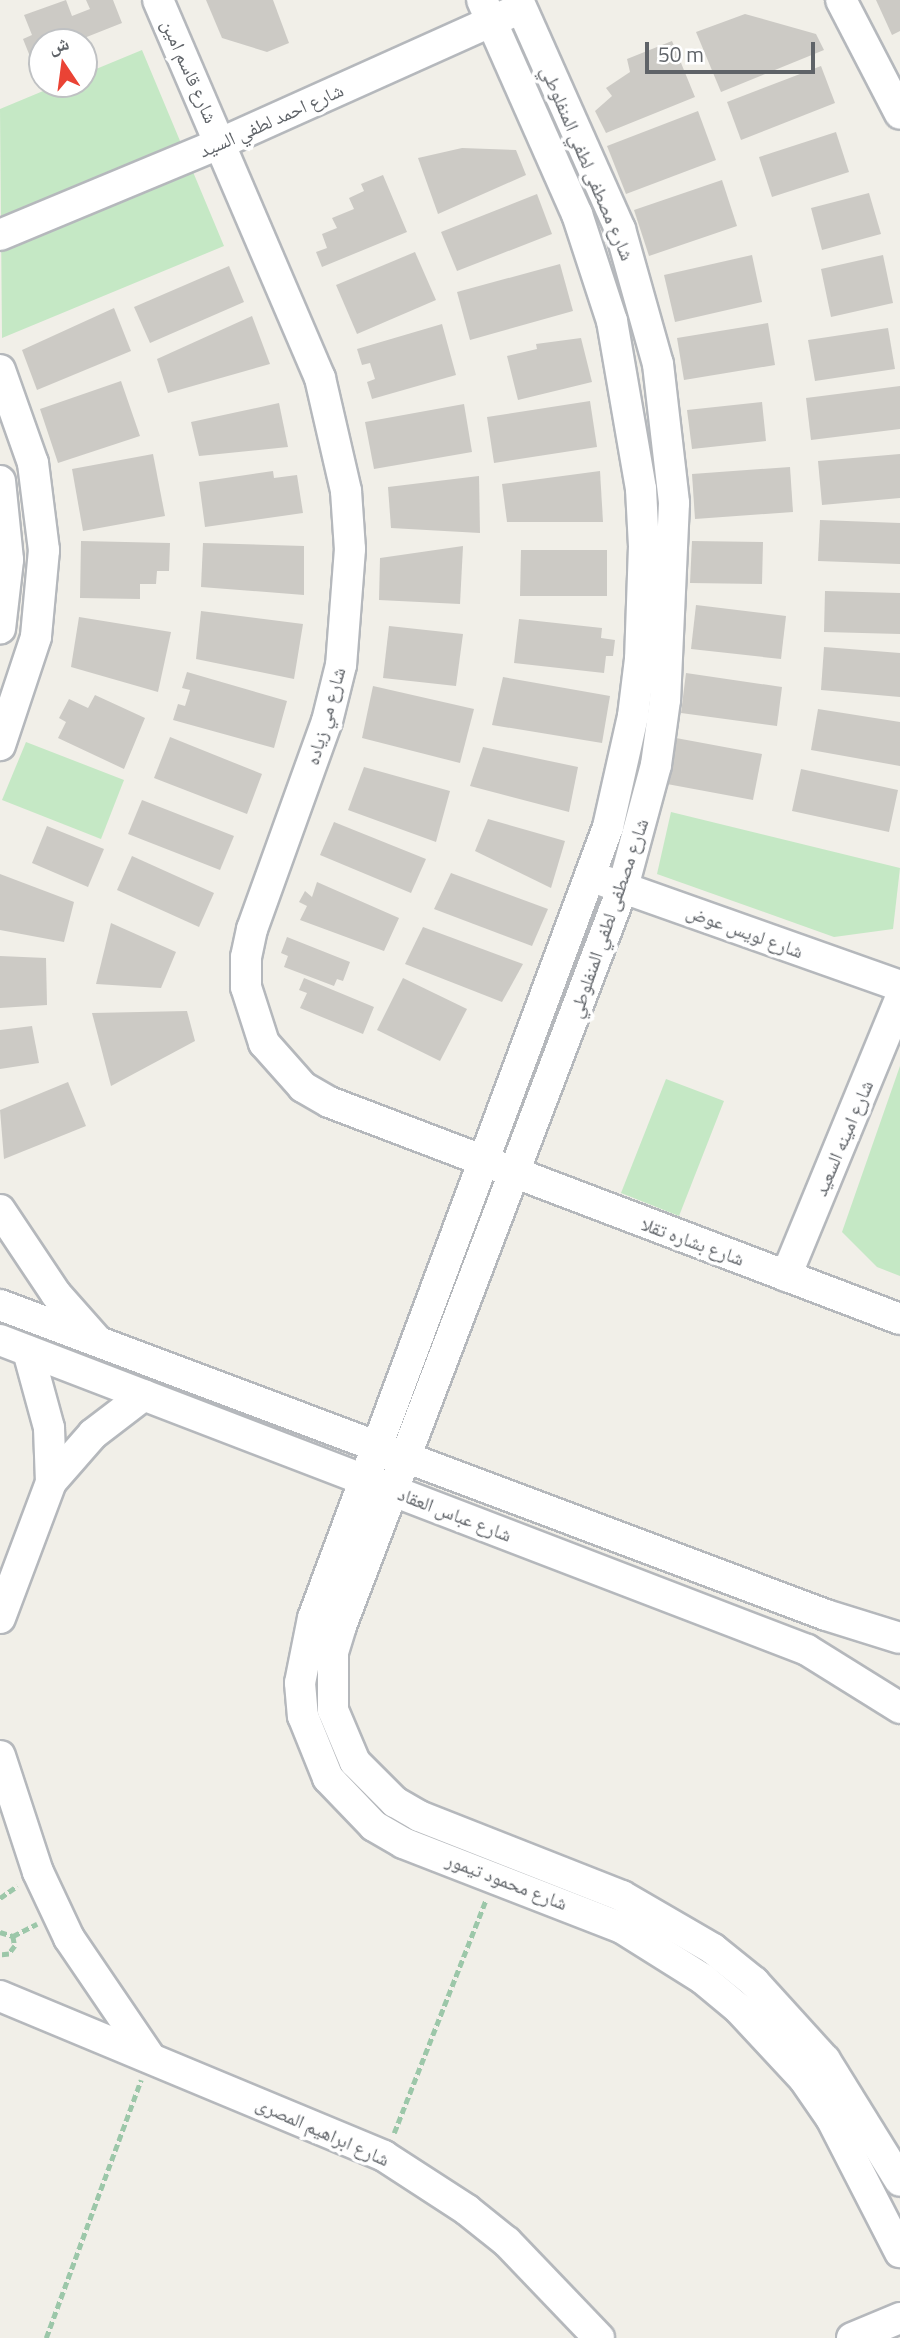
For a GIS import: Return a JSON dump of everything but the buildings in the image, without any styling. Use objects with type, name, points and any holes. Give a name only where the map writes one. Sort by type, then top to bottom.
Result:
[{"type":"street","name":"شارع قاسم امين","points":[[158,0],[221,143]]},
{"type":"street","points":[[841,0],[900,114]]},
{"type":"street","name":"شارع احمد لطفي السيد","points":[[0,235],[221,143],[487,11],[527,3]]},
{"type":"street","name":"شارع مصطفى لطفي المنفلوطي","points":[[407,1458],[623,887],[656,765],[666,687],[674,569],[669,433],[658,364],[623,240],[527,3]]},
{"type":"street","name":"شارع مصطفى لطفي المنفلوطي","points":[[379,1447],[590,876],[622,772],[640,659],[644,546],[635,433],[596,267],[487,11]]},
{"type":"street","name":"شارع مي زياده","points":[[221,143],[320,378],[346,491],[351,549],[348,607],[327,721],[248,948],[246,987],[252,1016],[264,1043],[303,1087],[328,1102],[485,1164]]},
{"type":"street","points":[[0,370],[33,463],[44,550],[36,637],[0,745]]},
{"type":"street","points":[[0,481],[8,560],[0,629]]},
{"type":"street","name":"شارع لويس عوض","points":[[590,876],[900,986]]},
{"type":"street","name":"شارع امينه السعيد","points":[[786,1276],[900,1000]]},
{"type":"street","name":"شارع بشاره تقلا","points":[[485,1164],[900,1319]]},
{"type":"street","points":[[0,1210],[41,1274],[98,1342]]},
{"type":"street","name":"شارع عباس العقاد","points":[[0,1305],[826,1615],[900,1638]]},
{"type":"street","name":"شارع عباس العقاد","points":[[0,1340],[807,1650],[900,1709]]},
{"type":"street","points":[[28,1351],[49,1428],[51,1482]]},
{"type":"street","points":[[0,1618],[51,1482],[93,1434],[144,1395]]},
{"type":"street","name":"شارع محمود تيمور","points":[[379,1447],[303,1650],[300,1683],[313,1748],[328,1778],[374,1826],[403,1843],[496,1877],[540,1878],[622,1896],[669,1920],[754,1983],[825,2060],[900,2181]]},
{"type":"street","name":"شارع محمود تيمور","points":[[407,1458],[333,1653],[333,1710],[342,1737],[361,1769],[395,1802],[540,1878],[703,1979],[739,2010],[789,2061],[831,2118],[900,2252]]},
{"type":"street","points":[[0,1756],[38,1872],[69,1938],[150,2057]]},
{"type":"street","name":"شارع ابراهيم المصرى","points":[[0,1996],[384,2157],[467,2210],[507,2242],[599,2338]]},
{"type":"street","points":[[852,2338],[900,2318]]},
{"type":"path","points":[[384,2157],[496,1877]]},
{"type":"path","points":[[0,1932],[13,1936],[15,1946],[9,1954],[0,1955]]},
{"type":"path","points":[[46,2338],[150,2057]]},
{"type":"green space","points":[[142,50],[224,246],[2,338],[0,109],[28,97],[98,98],[98,68]]},
{"type":"green space","points":[[26,742],[124,780],[101,839],[2,800]]},
{"type":"green space","points":[[671,812],[900,868],[893,929],[834,937],[657,874]]},
{"type":"green space","points":[[900,1066],[900,1276],[877,1267],[842,1232]]},
{"type":"green space","points":[[666,1079],[724,1101],[679,1216],[621,1193]]}]
